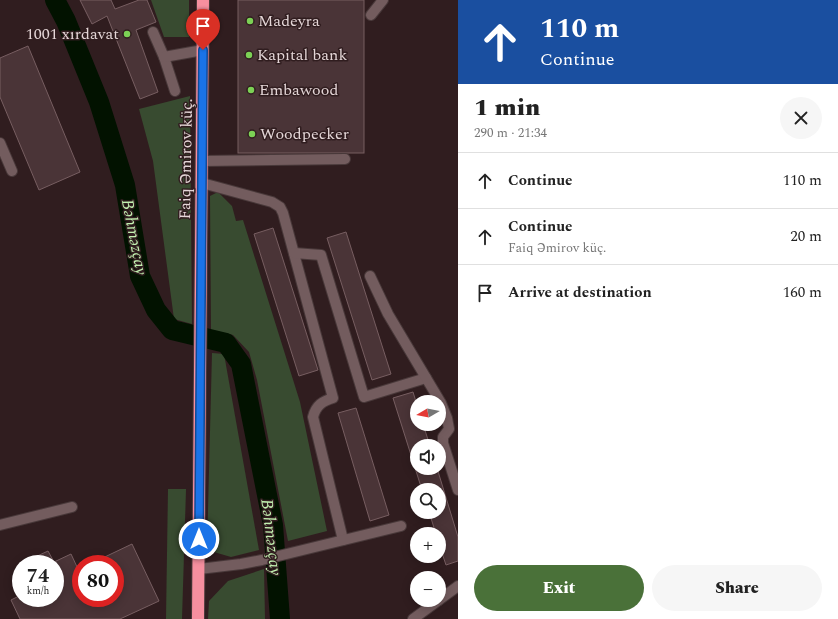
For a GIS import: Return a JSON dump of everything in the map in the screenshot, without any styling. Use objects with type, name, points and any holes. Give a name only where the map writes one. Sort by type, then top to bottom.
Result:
[{"type":"highway","name":"Faiq Əmirov küç.","points":[[199,569],[203,0]]},
{"type":"highway","points":[[198,619],[199,569]]},
{"type":"street","points":[[371,15],[383,0]]},
{"type":"street","points":[[153,32],[164,57],[175,91]]},
{"type":"street","points":[[164,57],[203,50]]},
{"type":"street","points":[[0,143],[12,171]]},
{"type":"street","points":[[202,161],[345,159]]},
{"type":"street","points":[[202,183],[272,202],[280,206],[283,213],[333,398],[322,402],[314,410],[313,417],[343,540]]},
{"type":"street","points":[[294,253],[320,255],[364,397],[426,378]]},
{"type":"street","points":[[370,276],[388,314],[441,402],[447,418],[449,429],[443,437],[443,443],[458,490]]},
{"type":"street","points":[[0,526],[72,507]]},
{"type":"street","points":[[199,569],[262,560],[402,526]]},
{"type":"street","points":[[446,595],[458,586]]},
{"type":"street","points":[[413,619],[429,607]]},
{"type":"green space","points":[[151,0],[189,0],[189,37],[164,37]]},
{"type":"green space","points":[[190,96],[192,324],[174,319],[153,161],[139,109]]},
{"type":"green space","points":[[218,192],[232,206],[236,221],[243,220],[300,402],[327,531],[288,541],[257,380],[249,352],[233,335],[211,330],[210,196]]},
{"type":"green space","points":[[212,353],[224,354],[259,550],[231,557],[207,550]]},
{"type":"green space","points":[[168,489],[186,489],[182,619],[166,619]]},
{"type":"green space","points":[[264,569],[265,619],[208,619],[209,601],[228,581]]},
{"type":"building","points":[[80,0],[111,0],[115,9],[139,0],[147,0],[156,22],[136,30],[158,92],[140,99],[107,16],[92,24]]},
{"type":"building","points":[[238,0],[364,0],[364,153],[238,153]]},
{"type":"building","points":[[28,46],[80,172],[39,190],[0,97],[0,58]]},
{"type":"building","points":[[273,228],[318,370],[299,376],[254,234]]},
{"type":"building","points":[[346,232],[391,374],[372,380],[327,238]]},
{"type":"building","points":[[413,392],[414,395],[410,395],[410,431],[425,431],[428,439],[410,439],[410,452],[393,398]]},
{"type":"building","points":[[356,408],[389,515],[370,521],[338,413]]},
{"type":"building","points":[[417,475],[439,475],[442,483],[420,483]]},
{"type":"building","points":[[446,498],[458,537],[458,561],[446,565],[446,527],[434,527],[431,519],[446,519]]},
{"type":"building","points":[[132,544],[159,601],[120,619],[20,619],[14,607],[64,607],[64,557],[71,554],[72,607],[124,607],[124,555],[109,555]]},
{"type":"building","points":[[48,551],[50,555],[39,555]]},
{"type":"waterway","name":"Bəhməzçay","points":[[55,0],[66,21],[99,102],[125,185],[140,276],[156,310],[172,330],[226,343],[241,364],[273,525],[280,619]]},
{"type":"place","name":"Madeyra","points":[[250,21]]},
{"type":"place","name":"1001 xırdavat","points":[[127,34]]},
{"type":"place","name":"Kapital bank","points":[[249,55]]},
{"type":"place","name":"Embawood","points":[[251,90]]},
{"type":"place","name":"Woodpecker","points":[[252,134]]},
{"type":"route","points":[[199,539],[203,50]]}]
